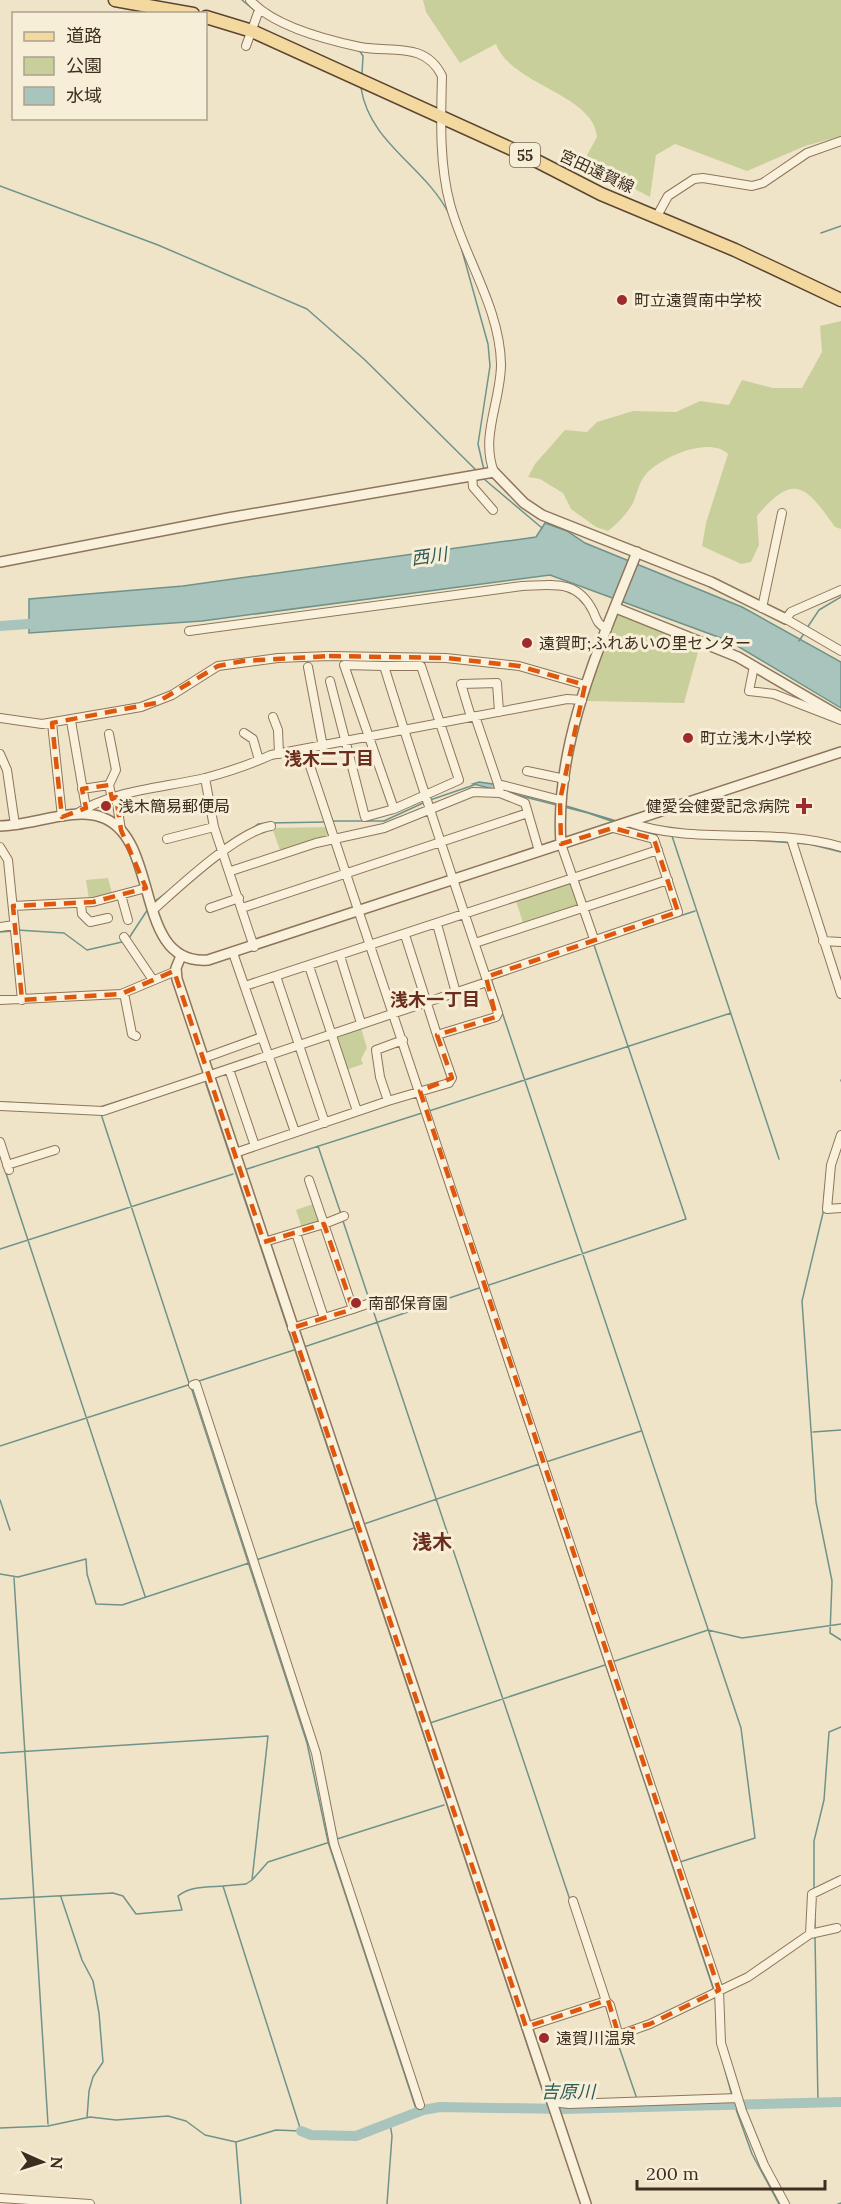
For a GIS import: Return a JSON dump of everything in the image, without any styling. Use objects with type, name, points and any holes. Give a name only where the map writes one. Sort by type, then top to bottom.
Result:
[{"type":"main road","points":[[115,0],[182,12]]},
{"type":"main road","name":"宮田遠賀線","points":[[207,17],[252,31],[442,117],[601,194],[657,216],[841,300]]},
{"type":"street","points":[[250,0],[259,10],[294,27],[359,47],[406,49],[430,59],[442,76],[443,163],[450,206],[499,342],[501,366],[490,429],[490,455],[494,472],[524,503],[542,515],[636,556],[711,582],[786,619],[841,651]]},
{"type":"street","points":[[246,46],[259,10]]},
{"type":"street","points":[[657,216],[668,196],[694,179],[703,178],[752,186],[763,183],[807,153],[841,141]]},
{"type":"street","points":[[0,562],[228,518],[494,472]]},
{"type":"street","points":[[472,476],[472,487],[493,510]]},
{"type":"street","points":[[762,608],[782,513]]},
{"type":"street","points":[[594,939],[561,844],[560,804],[585,685],[636,556]]},
{"type":"street","points":[[189,631],[501,589],[555,585],[567,586],[582,593],[598,625],[607,629]]},
{"type":"street","points":[[786,619],[791,612],[841,590]]},
{"type":"street","points":[[618,604],[754,666],[841,719]]},
{"type":"street","points":[[0,718],[32,723],[52,723],[156,703],[218,666],[278,658],[446,657],[519,666],[585,685]]},
{"type":"street","points":[[330,681],[365,817],[393,809],[459,780],[421,666],[345,665],[393,809]]},
{"type":"street","points":[[384,666],[498,1013],[496,1017],[437,1035]]},
{"type":"street","points":[[754,666],[749,691],[774,694],[841,719]]},
{"type":"street","points":[[308,667],[323,747]]},
{"type":"street","points":[[500,712],[496,683],[460,684],[500,793]]},
{"type":"street","points":[[0,826],[62,818],[114,798],[205,778],[279,754],[305,751],[567,699],[582,700]]},
{"type":"street","points":[[273,717],[278,730],[279,754]]},
{"type":"street","points":[[71,721],[86,808]]},
{"type":"street","points":[[52,723],[62,818]]},
{"type":"street","points":[[109,734],[116,770],[109,785],[121,830],[134,850],[160,932],[175,953],[201,961],[233,953],[454,878],[841,752]]},
{"type":"street","points":[[243,734],[248,734],[253,739],[258,760]]},
{"type":"street","points":[[305,751],[361,911],[719,1990],[721,2043],[738,2098],[764,2165],[785,2204]]},
{"type":"street","points":[[0,754],[7,770],[15,825]]},
{"type":"street","points":[[527,771],[565,778]]},
{"type":"street","points":[[205,778],[214,827],[222,853],[231,871],[254,946]]},
{"type":"street","points":[[498,784],[560,804]]},
{"type":"street","points":[[82,789],[109,785]]},
{"type":"street","points":[[231,871],[336,837],[384,828],[473,792],[500,793],[525,803],[539,851]]},
{"type":"street","points":[[242,908],[528,813]]},
{"type":"street","points":[[76,814],[102,817],[121,830]]},
{"type":"street","points":[[628,822],[663,831],[791,838],[841,847]]},
{"type":"street","points":[[152,906],[257,828],[271,826]]},
{"type":"street","points":[[167,839],[214,827]]},
{"type":"street","points":[[0,1106],[103,1111],[456,993],[594,939],[678,912],[654,839],[613,828]]},
{"type":"street","points":[[791,838],[841,994]]},
{"type":"street","points":[[0,847],[8,860],[22,1000]]},
{"type":"street","points":[[245,986],[658,850]]},
{"type":"street","points":[[475,943],[584,910],[668,880]]},
{"type":"street","points":[[13,906],[81,903],[146,888]]},
{"type":"street","points":[[121,895],[128,920]]},
{"type":"street","points":[[210,908],[239,898]]},
{"type":"street","points":[[81,903],[82,914],[90,922],[108,918]]},
{"type":"street","points":[[437,924],[456,993]]},
{"type":"street","points":[[0,927],[14,925]]},
{"type":"street","points":[[235,1153],[357,1111],[449,1083],[452,1078],[405,935]]},
{"type":"street","points":[[124,937],[153,980]]},
{"type":"street","points":[[823,941],[841,942]]},
{"type":"street","points":[[233,953],[295,1132]]},
{"type":"street","points":[[181,956],[176,971],[204,1058],[292,1328],[586,2204]]},
{"type":"street","points":[[340,956],[361,1023]]},
{"type":"street","points":[[309,966],[357,1111]]},
{"type":"street","points":[[0,1000],[124,993],[176,971]]},
{"type":"street","points":[[276,976],[325,1123]]},
{"type":"street","points":[[124,993],[129,1026],[132,1034],[136,1036]]},
{"type":"street","points":[[204,1058],[262,1037]]},
{"type":"street","points":[[388,1101],[380,1077],[376,1050],[404,1040]]},
{"type":"street","points":[[229,1069],[255,1146]]},
{"type":"street","points":[[841,1135],[831,1165],[827,1209],[841,1208]]},
{"type":"street","points":[[0,1142],[2,1156],[8,1167],[56,1150]]},
{"type":"street","points":[[309,1180],[353,1309]]},
{"type":"street","points":[[264,1242],[344,1216]]},
{"type":"street","points":[[296,1233],[324,1318]]},
{"type":"street","points":[[292,1328],[373,1302]]},
{"type":"street","points":[[193,1385],[196,1384],[200,1395],[316,1753],[334,1844],[420,2105]]},
{"type":"street","points":[[810,1934],[812,1894],[841,1880]]},
{"type":"street","points":[[573,1901],[606,2001],[610,2005],[618,2033],[622,2034],[650,2024],[748,1977],[810,1934],[837,1928]]},
{"type":"street","points":[[526,2027],[606,2001]]},
{"type":"street","points":[[552,2102],[569,2104],[738,2098]]},
{"type":"street","points":[[0,2199],[90,2204]]},
{"type":"highlighted area","points":[[329,656],[446,658],[519,666],[585,685],[560,800],[561,844],[613,828],[654,839],[678,912],[486,977],[496,1017],[437,1035],[452,1078],[420,1091],[719,1990],[650,2024],[618,2033],[608,2000],[526,2027],[292,1328],[353,1309],[324,1224],[264,1242],[174,971],[121,994],[22,1000],[13,906],[93,902],[146,888],[121,830],[116,797],[112,799],[109,785],[82,789],[86,808],[62,817],[52,723],[156,703],[218,666],[243,661]]},
{"type":"green space","points":[[423,0],[841,0],[841,136],[805,146],[747,171],[675,144],[656,155],[650,197],[587,164],[587,155],[597,137],[592,122],[568,99],[518,70],[505,58],[496,44],[460,63],[426,12]]},
{"type":"green space","points":[[841,321],[841,529],[835,527],[808,494],[791,489],[781,493],[757,516],[759,545],[751,562],[741,564],[702,546],[706,523],[728,454],[720,449],[709,447],[674,455],[653,468],[644,477],[628,511],[608,531],[596,527],[571,509],[563,493],[540,479],[528,477],[535,464],[565,430],[587,432],[597,422],[633,411],[676,412],[700,401],[729,405],[742,380],[773,388],[802,388],[822,352],[820,326]]},
{"type":"green space","points":[[618,614],[700,645],[684,703],[585,701]]},
{"type":"green space","points":[[329,827],[332,836],[280,850],[272,828]]},
{"type":"green space","points":[[108,878],[112,893],[89,899],[86,880]]},
{"type":"green space","points":[[572,881],[581,907],[524,926],[516,901]]},
{"type":"green space","points":[[361,1028],[367,1048],[361,1059],[363,1064],[346,1070],[335,1038]]},
{"type":"green space","points":[[313,1204],[319,1222],[302,1228],[296,1210]]},
{"type":"water","points":[[545,523],[567,531],[585,543],[742,607],[841,662],[841,708],[729,641],[550,575],[202,621],[29,633],[29,599],[183,586],[536,537]]},
{"type":"water","points":[[479,782],[493,784],[640,828],[803,840],[841,848],[841,852],[809,844],[646,833],[588,813],[473,784]]},
{"type":"waterway","points":[[242,0],[255,11]]},
{"type":"waterway","points":[[359,50],[363,56],[362,74]]},
{"type":"waterway","points":[[361,88],[366,108],[375,125],[439,197],[449,214]]},
{"type":"waterway","points":[[0,186],[158,245],[307,309],[365,360],[477,471]]},
{"type":"waterway","points":[[821,233],[841,226]]},
{"type":"waterway","points":[[461,247],[488,344],[490,366],[478,444],[484,470]]},
{"type":"waterway","points":[[484,479],[542,528]]},
{"type":"waterway","points":[[807,628],[819,610],[841,597]]},
{"type":"waterway","name":"西川","points":[[0,626],[42,623]]},
{"type":"waterway","points":[[799,641],[805,632]]},
{"type":"waterway","points":[[430,800],[474,785]]},
{"type":"waterway","points":[[333,821],[384,821],[423,803]]},
{"type":"waterway","points":[[249,831],[258,824],[326,822]]},
{"type":"waterway","points":[[672,836],[779,1159]]},
{"type":"waterway","points":[[788,842],[805,894]]},
{"type":"waterway","points":[[155,901],[170,890]]},
{"type":"waterway","points":[[129,938],[148,909]]},
{"type":"waterway","points":[[621,935],[695,911]]},
{"type":"waterway","points":[[17,930],[64,933],[87,950],[122,942]]},
{"type":"waterway","points":[[0,932],[13,931]]},
{"type":"waterway","points":[[486,1286],[686,1219],[594,945]]},
{"type":"waterway","points":[[491,979],[741,1728],[755,1838],[680,1862]]},
{"type":"waterway","points":[[429,1111],[731,1013]]},
{"type":"waterway","points":[[205,1081],[548,2107]]},
{"type":"waterway","points":[[100,1107],[141,1094]]},
{"type":"waterway","points":[[0,1102],[62,1105]]},
{"type":"waterway","points":[[422,1113],[714,1991]]},
{"type":"waterway","points":[[244,1170],[422,1113]]},
{"type":"waterway","points":[[101,1114],[189,1383]]},
{"type":"waterway","points":[[318,1146],[341,1214]]},
{"type":"waterway","points":[[0,1155],[145,1596]]},
{"type":"waterway","points":[[0,1249],[233,1174]]},
{"type":"waterway","points":[[825,1187],[823,1213],[802,1301],[816,1502],[832,1581],[830,1633],[841,1640]]},
{"type":"waterway","points":[[343,1221],[369,1299]]},
{"type":"waterway","points":[[304,1347],[479,1288]]},
{"type":"waterway","points":[[372,1307],[570,1900]]},
{"type":"waterway","points":[[199,1381],[294,1350]]},
{"type":"waterway","points":[[0,1446],[191,1384]]},
{"type":"waterway","points":[[191,1387],[307,1743],[328,1842],[417,2112]]},
{"type":"waterway","points":[[813,1432],[841,1430]]},
{"type":"waterway","points":[[546,1462],[641,1431]]},
{"type":"waterway","points":[[364,1524],[539,1464]]},
{"type":"waterway","points":[[0,1500],[10,1530]]},
{"type":"waterway","points":[[256,1560],[357,1527]]},
{"type":"waterway","points":[[0,1574],[18,1577],[86,1559],[87,1574],[96,1604],[122,1605],[252,1562]]},
{"type":"waterway","points":[[14,1578],[48,2124]]},
{"type":"waterway","points":[[612,1662],[708,1630],[742,1638],[841,1624]]},
{"type":"waterway","points":[[430,1723],[605,1665]]},
{"type":"waterway","points":[[814,1890],[814,1841],[824,1800],[829,1732],[841,1727]]},
{"type":"waterway","points":[[0,1753],[268,1736],[252,1880],[246,1884],[223,1886],[301,2131],[276,2130],[236,2142],[205,2135],[186,2121],[168,2116],[116,2120],[90,2117],[48,2126],[0,2128]]},
{"type":"waterway","points":[[337,1839],[444,1805]]},
{"type":"waterway","points":[[253,1879],[268,1862],[327,1843]]},
{"type":"waterway","points":[[0,1899],[113,1893],[123,1896],[136,1914],[182,1910],[178,1896],[188,1890],[223,1886]]},
{"type":"waterway","points":[[61,1897],[82,1960],[93,1981],[99,2013],[103,2062],[93,2077],[89,2091],[87,2118]]},
{"type":"waterway","points":[[815,1919],[815,1929]]},
{"type":"waterway","points":[[815,1937],[818,2103]]},
{"type":"waterway","points":[[605,2004],[612,2025]]},
{"type":"waterway","points":[[716,2004],[717,2038]]},
{"type":"waterway","points":[[615,2035],[637,2099]]},
{"type":"waterway","points":[[721,2055],[732,2096]]},
{"type":"waterway","points":[[733,2101],[752,2154],[779,2204]]},
{"type":"waterway","name":"吉原川","points":[[301,2131],[311,2135],[356,2136],[423,2110],[440,2107],[563,2109],[841,2102]]},
{"type":"waterway","points":[[387,2204],[392,2136],[390,2123]]},
{"type":"waterway","points":[[236,2143],[241,2204]]},
{"type":"place","name":"町立遠賀南中学校","points":[[622,300]]},
{"type":"place","name":"遠賀町;ふれあいの里センター","points":[[527,643]]},
{"type":"place","name":"町立浅木小学校","points":[[688,738]]},
{"type":"place","name":"浅木簡易郵便局","points":[[106,806]]},
{"type":"place","name":"健愛会健愛記念病院","points":[[804,806]]},
{"type":"place","name":"南部保育園","points":[[356,1303]]},
{"type":"place","name":"遠賀川温泉","points":[[544,2038]]},
{"type":"district","name":"浅木二丁目","points":[[329,758]]},
{"type":"district","name":"浅木一丁目","points":[[435,999]]},
{"type":"district","name":"浅木","points":[[432,1541]]}]
